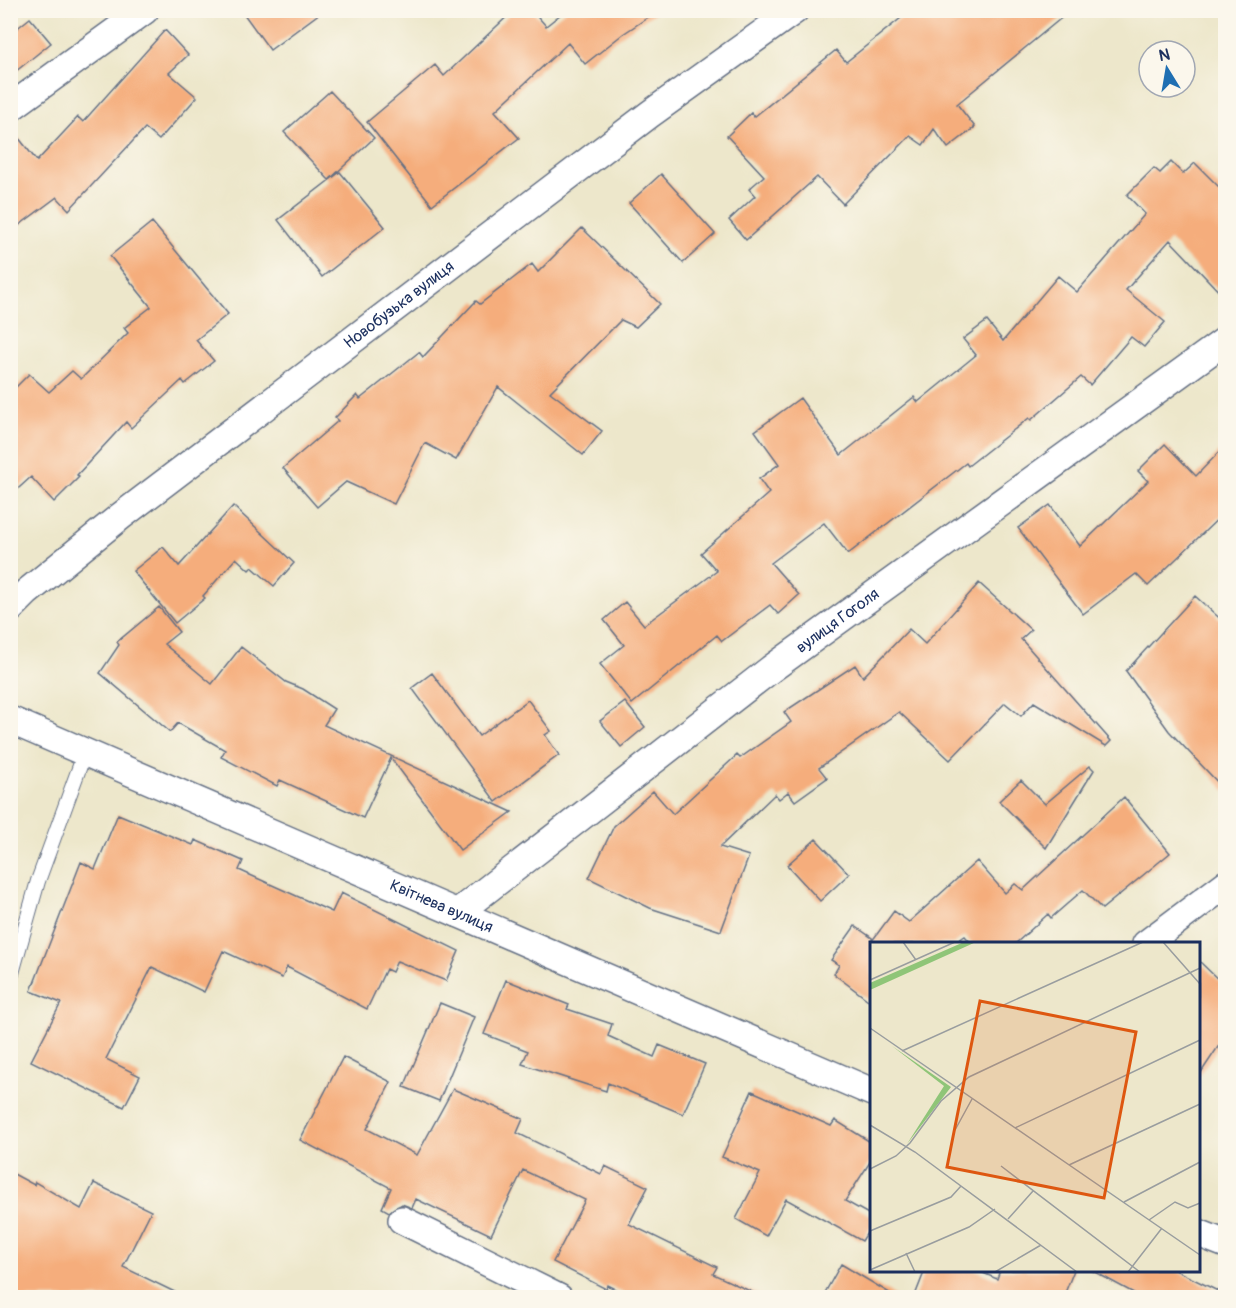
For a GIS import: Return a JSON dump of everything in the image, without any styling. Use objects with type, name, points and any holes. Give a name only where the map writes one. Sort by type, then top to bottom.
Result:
[{"type":"street","points":[[10,108],[145,10]]},
{"type":"street","name":"Новобузька вулиця","points":[[10,609],[27,592],[121,516],[215,444],[650,114],[795,10]]},
{"type":"street","name":"вулиця Гоголя","points":[[457,913],[771,669],[1226,340]]},
{"type":"street","name":"Квітнева вулиця","points":[[10,720],[870,1091]]},
{"type":"street","points":[[1149,942],[1226,884]]},
{"type":"street","points":[[402,1220],[559,1298]]},
{"type":"street","points":[[1200,1234],[1226,1244]]},
{"type":"lane","points":[[10,980],[38,881],[85,752]]},
{"type":"building","points":[[241,10],[324,10],[270,50]]},
{"type":"building","points":[[514,10],[532,10],[546,26],[566,10],[659,10],[623,34],[585,64],[568,43],[495,111],[519,138],[432,205],[367,122],[435,65],[444,76]]},
{"type":"building","points":[[911,10],[1071,10],[957,104],[975,127],[948,148],[934,129],[923,145],[910,136],[843,204],[817,177],[746,240],[729,220],[755,196],[749,189],[764,176],[727,136],[751,113],[754,117],[836,50],[846,62]]},
{"type":"building","points":[[30,18],[51,43],[10,76],[10,34]]},
{"type":"building","points":[[165,30],[188,55],[169,73],[197,97],[159,140],[145,128],[69,210],[57,197],[10,232],[10,127],[37,161],[78,117],[83,122]]},
{"type":"building","points":[[330,91],[374,138],[329,180],[284,132]]},
{"type":"building","points":[[1171,162],[1183,174],[1195,163],[1226,194],[1226,299],[1170,240],[1126,290],[1165,322],[1144,347],[1131,337],[1090,385],[1081,377],[1031,420],[1029,418],[968,466],[966,463],[848,554],[824,523],[771,563],[799,595],[778,614],[770,605],[722,641],[717,635],[632,704],[600,664],[624,645],[604,620],[625,602],[644,625],[717,571],[701,553],[769,493],[759,479],[779,464],[755,431],[800,398],[841,455],[914,397],[918,402],[976,355],[963,339],[987,321],[1003,341],[1058,276],[1077,292],[1145,214],[1127,195],[1154,168],[1160,173]]},
{"type":"building","points":[[340,172],[385,227],[322,277],[278,220]]},
{"type":"building","points":[[661,174],[715,234],[683,263],[629,203]]},
{"type":"building","points":[[152,222],[228,314],[196,340],[214,361],[185,384],[182,380],[131,428],[126,422],[77,475],[79,477],[54,502],[31,477],[10,496],[10,393],[29,374],[49,392],[72,371],[81,379],[128,333],[124,328],[151,307],[110,256]]},
{"type":"building","points":[[582,228],[660,304],[636,327],[621,320],[550,392],[602,431],[583,455],[498,387],[456,460],[425,443],[394,504],[346,482],[317,507],[283,468],[338,421],[335,418],[357,395],[360,399],[419,352],[423,357],[476,301],[480,304],[532,264],[538,272]]},
{"type":"building","points":[[1165,444],[1196,476],[1226,445],[1226,511],[1148,586],[1136,574],[1083,614],[1018,528],[1050,505],[1080,546],[1148,481],[1138,471]]},
{"type":"building","points":[[233,506],[294,563],[274,586],[252,567],[249,570],[236,558],[203,596],[205,598],[175,623],[133,571],[163,547],[179,566]]},
{"type":"building","points":[[979,583],[1031,630],[1021,639],[1111,741],[1106,746],[1034,702],[1021,716],[1005,703],[950,760],[899,712],[819,768],[827,778],[795,801],[788,792],[779,799],[775,794],[720,847],[749,856],[721,931],[650,908],[589,878],[614,826],[653,791],[673,814],[737,755],[740,758],[791,722],[784,712],[855,665],[863,677],[909,629],[925,644]]},
{"type":"building","points":[[1195,596],[1226,624],[1226,791],[1169,731],[1126,671]]},
{"type":"building","points":[[159,607],[179,632],[164,644],[212,684],[241,647],[286,682],[303,689],[334,709],[324,725],[512,812],[460,850],[391,758],[363,818],[280,780],[277,786],[221,757],[225,750],[178,723],[170,732],[100,673],[119,645],[117,642]]},
{"type":"building","points":[[432,673],[479,736],[528,700],[551,731],[545,735],[559,755],[496,802],[412,688]]},
{"type":"building","points":[[625,702],[645,727],[621,747],[600,721]]},
{"type":"building","points":[[1090,766],[1094,770],[1046,848],[999,801],[1021,780],[1045,804]]},
{"type":"building","points":[[1124,797],[1170,853],[1102,909],[1083,890],[1051,918],[1048,914],[1017,942],[970,942],[965,936],[956,942],[870,942],[870,1001],[834,974],[839,965],[831,960],[855,926],[872,938],[872,941],[894,911],[909,922],[977,861],[1005,893],[1015,884],[1023,890]]},
{"type":"building","points":[[118,814],[193,845],[195,840],[243,861],[239,870],[332,912],[341,893],[459,951],[446,981],[397,961],[392,972],[386,969],[367,1009],[287,967],[282,978],[223,951],[204,992],[152,967],[106,1059],[140,1076],[124,1107],[31,1061],[61,1003],[31,991],[81,862],[95,869]]},
{"type":"building","points":[[816,839],[849,874],[820,901],[787,865]]},
{"type":"building","points":[[1200,962],[1226,987],[1226,1035],[1200,1074]]},
{"type":"building","points":[[506,980],[569,1005],[567,1009],[612,1024],[608,1036],[654,1057],[659,1045],[705,1064],[683,1114],[608,1083],[606,1091],[522,1064],[528,1051],[484,1034]]},
{"type":"building","points":[[440,1003],[474,1017],[439,1101],[404,1087]]},
{"type":"building","points":[[343,1057],[391,1082],[367,1129],[417,1155],[453,1089],[523,1119],[517,1133],[601,1174],[605,1166],[648,1187],[629,1224],[717,1267],[713,1274],[765,1298],[633,1298],[607,1285],[606,1289],[553,1262],[585,1200],[523,1170],[491,1235],[416,1199],[412,1208],[402,1204],[389,1212],[382,1208],[391,1188],[300,1140]]},
{"type":"building","points":[[752,1091],[831,1126],[835,1120],[870,1142],[870,1162],[845,1201],[870,1215],[870,1228],[862,1241],[786,1199],[766,1236],[736,1219],[760,1173],[722,1157]]},
{"type":"building","points":[[10,1172],[34,1185],[35,1182],[81,1209],[94,1183],[151,1211],[123,1267],[187,1298],[10,1298]]},
{"type":"building","points":[[841,1264],[898,1298],[822,1298]]},
{"type":"building","points":[[924,1272],[981,1272],[997,1279],[999,1272],[1073,1272],[1063,1298],[914,1298]]},
{"type":"building","points":[[1095,1272],[1179,1272],[1226,1295],[1226,1298],[1143,1298]]}]
